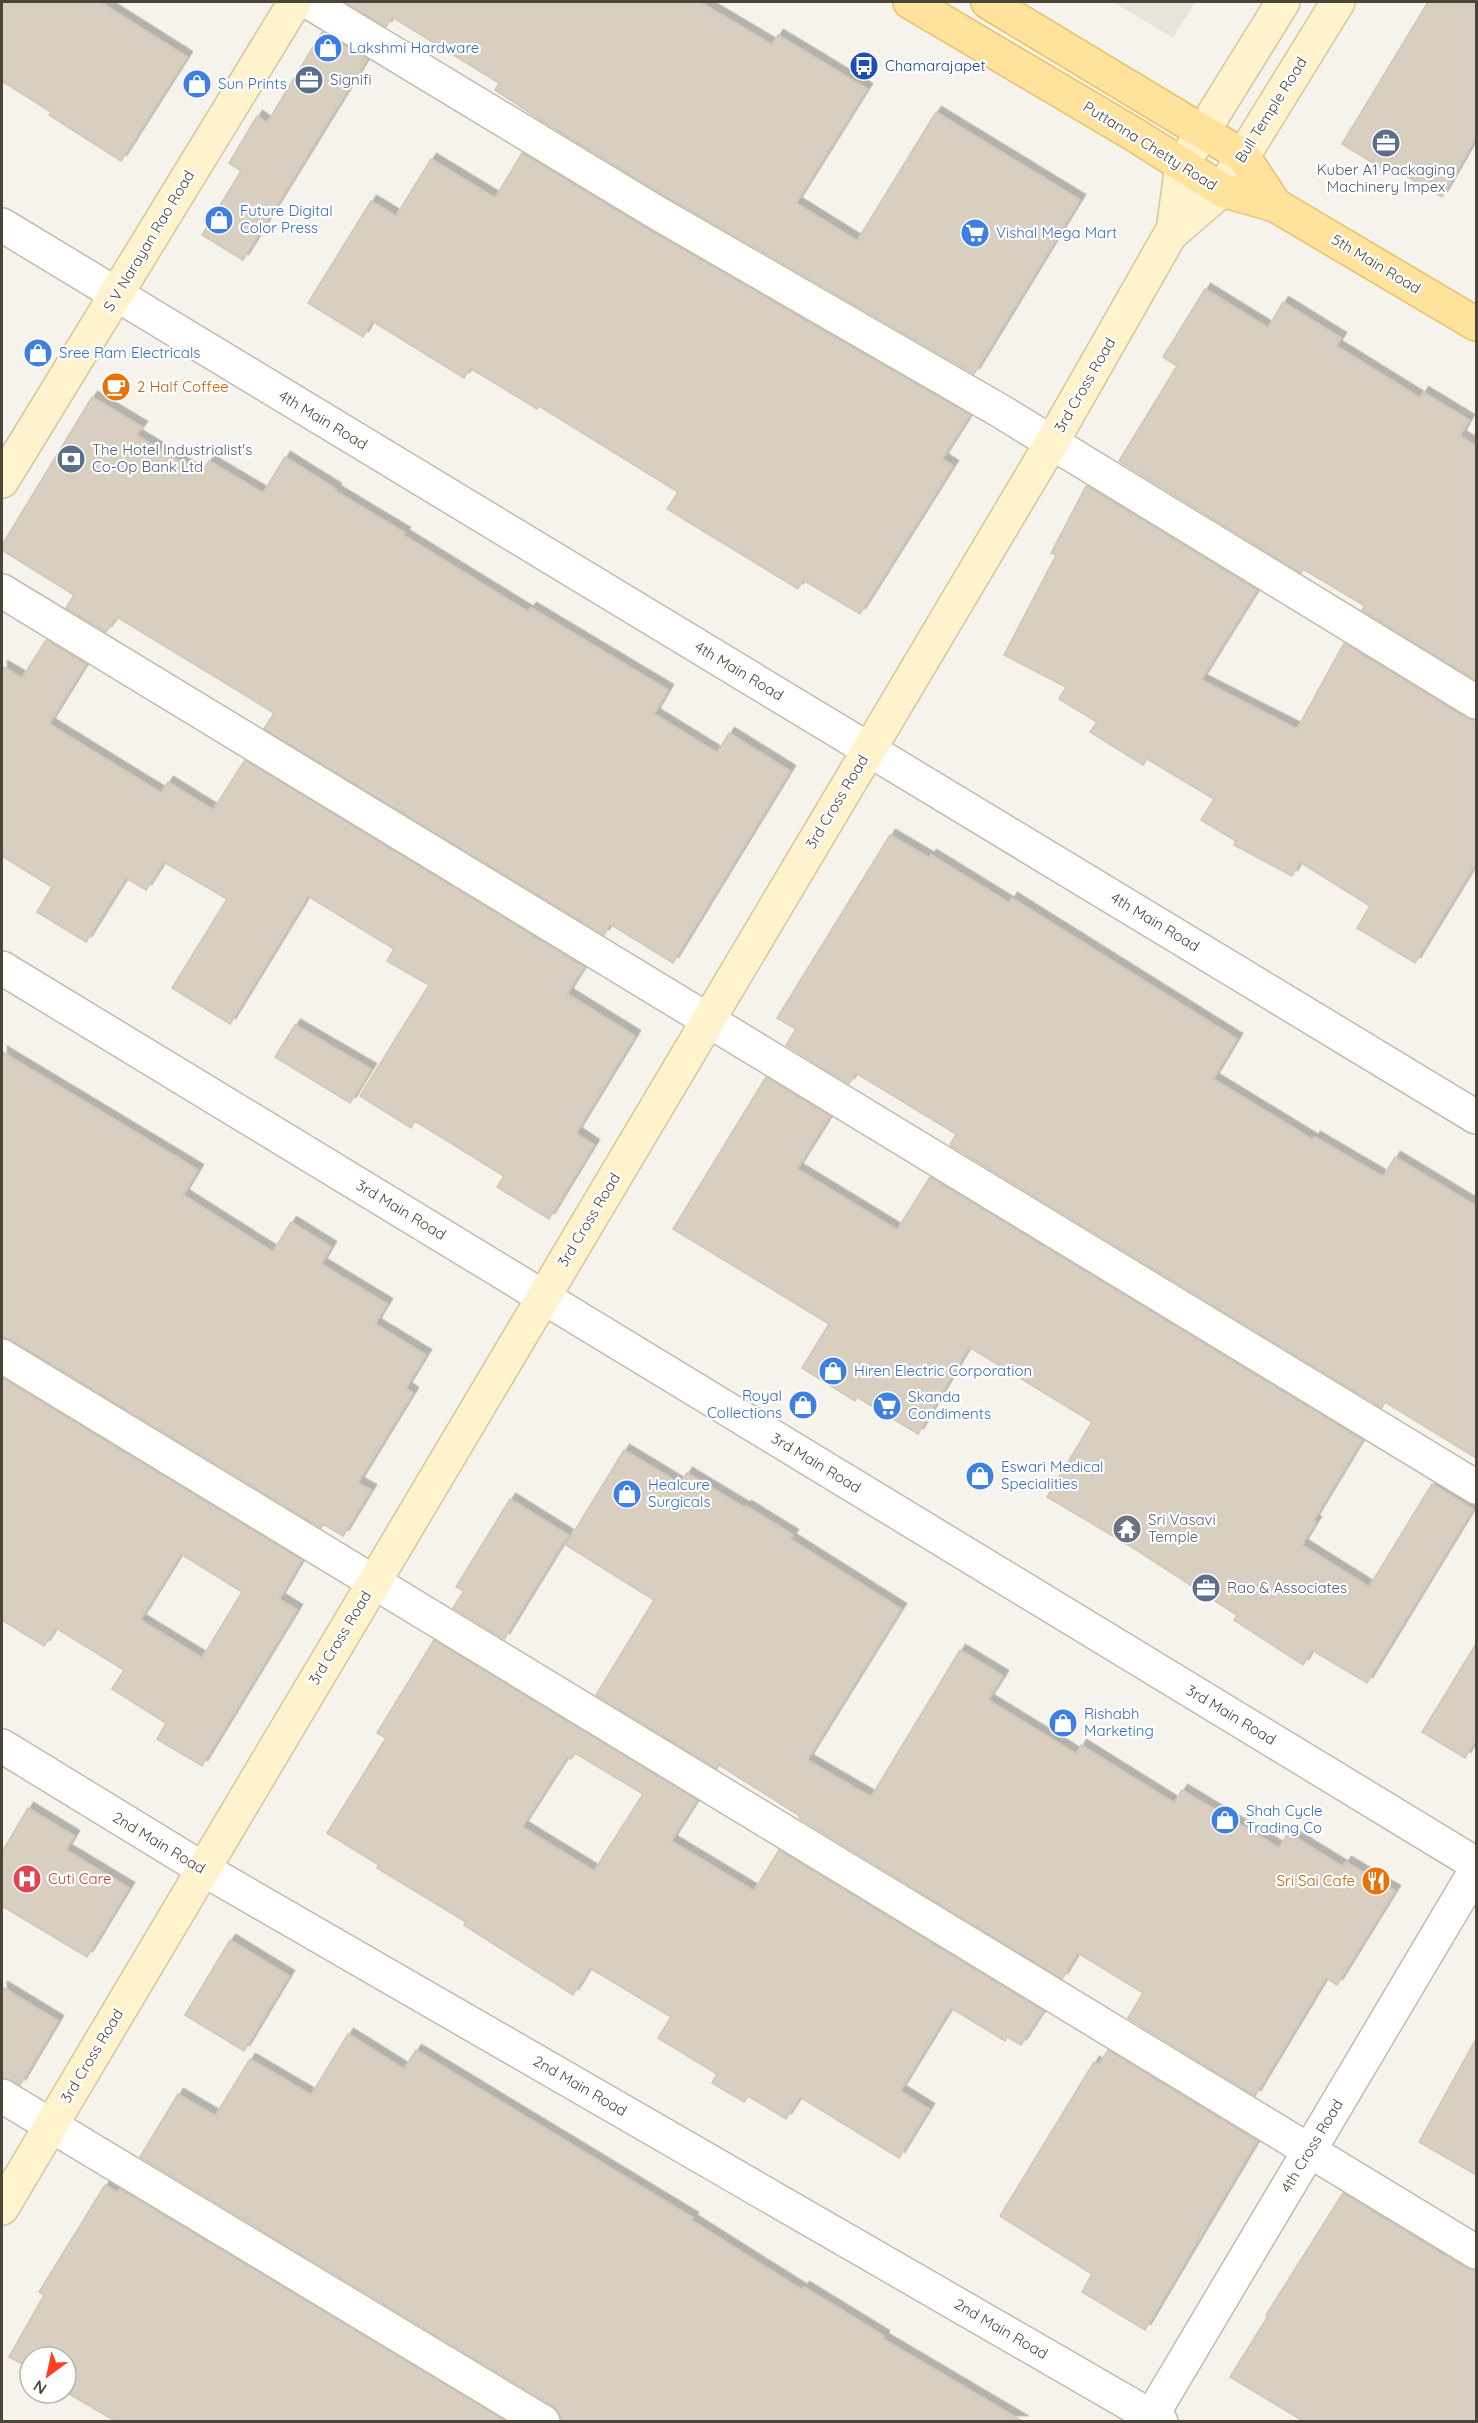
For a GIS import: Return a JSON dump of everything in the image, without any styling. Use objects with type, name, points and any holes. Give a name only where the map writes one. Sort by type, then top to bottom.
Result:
[{"type":"main road","name":"S V Narayan Rao Road","points":[[2,481],[295,2]]},
{"type":"main road","name":"Puttanna Chetty Road","points":[[910,2],[1222,190],[1275,205]]},
{"type":"main road","points":[[988,2],[1243,156],[1275,205]]},
{"type":"main road","points":[[1173,231],[1182,165],[1283,2]]},
{"type":"main road","name":"Bull Temple Road","points":[[1173,231],[1222,190],[1338,2]]},
{"type":"main road","name":"5th Main Road","points":[[1275,205],[1476,324]]},
{"type":"main road","name":"3rd Cross Road","points":[[2,2208],[1052,442],[1173,231]]},
{"type":"street","points":[[309,2],[654,211],[1052,442],[1476,702]]},
{"type":"street","name":"4th Main Road","points":[[2,225],[1476,1117]]},
{"type":"street","points":[[2,591],[1476,1487]]},
{"type":"street","name":"3rd Main Road","points":[[2,968],[1476,1864]]},
{"type":"street","points":[[2,1356],[1476,2252]]},
{"type":"street","name":"2nd Main Road","points":[[2,1746],[203,1869],[1153,2419]]},
{"type":"street","name":"4th Cross Road","points":[[1153,2419],[1308,2151],[1476,1870]]},
{"type":"street","points":[[2,2096],[543,2421]]},
{"type":"shaded area","points":[[1113,2],[1195,2],[1173,38]]},
{"type":"building","points":[[2,2],[100,2],[187,57],[121,161],[49,115],[51,112],[2,81]]},
{"type":"building","points":[[344,2],[700,2],[772,45],[778,35],[867,89],[796,203],[857,241],[936,112],[1080,200],[974,374],[664,195],[542,121],[495,90],[499,83],[392,17],[386,27]]},
{"type":"building","points":[[1428,2],[1476,2],[1476,137],[1442,197],[1394,169],[1391,174],[1342,144]]},
{"type":"building","points":[[322,32],[367,59],[243,260],[202,235],[241,171],[229,163],[257,116],[267,123]]},
{"type":"building","points":[[522,153],[644,227],[970,415],[942,459],[953,466],[860,614],[803,580],[798,589],[667,509],[678,492],[539,406],[537,409],[470,368],[464,378],[372,321],[363,337],[308,303],[371,201],[396,216],[431,159],[495,198]]},
{"type":"building","points":[[1205,289],[1268,328],[1283,302],[1341,338],[1336,346],[1420,398],[1423,392],[1469,420],[1460,436],[1476,446],[1476,680],[1362,610],[1365,606],[1303,569],[1301,573],[1119,461],[1177,366],[1163,357]]},
{"type":"building","points":[[92,397],[142,427],[136,435],[200,474],[209,461],[263,493],[285,457],[336,489],[335,491],[405,533],[403,535],[528,612],[531,608],[668,690],[654,714],[717,753],[729,733],[790,771],[673,963],[610,924],[604,935],[264,729],[274,713],[117,617],[106,632],[66,608],[74,595],[2,550],[2,545]]},
{"type":"building","points":[[1086,486],[1257,590],[1201,680],[1297,729],[1344,643],[1466,718],[1476,721],[1476,863],[1415,963],[1357,928],[1370,906],[1300,862],[1292,876],[1234,845],[1236,841],[1201,820],[1214,799],[1147,759],[1143,765],[1090,732],[1097,722],[1059,699],[1066,687],[1004,655],[1056,555],[1051,553]]},
{"type":"building","points":[[46,640],[86,664],[49,724],[161,793],[168,782],[213,810],[245,760],[584,967],[567,994],[635,1036],[576,1133],[594,1145],[549,1219],[497,1187],[504,1176],[415,1121],[411,1128],[360,1096],[429,985],[387,961],[394,949],[308,896],[230,1024],[172,988],[227,899],[164,862],[146,890],[126,878],[86,942],[37,912],[52,887],[2,856],[2,666],[22,678]]},
{"type":"building","points":[[890,835],[929,858],[931,855],[1009,903],[1012,898],[1237,1039],[1213,1079],[1313,1140],[1315,1137],[1383,1177],[1395,1157],[1476,1206],[1476,1458],[1385,1402],[1382,1408],[950,1145],[956,1134],[856,1073],[849,1084],[786,1045],[796,1029],[777,1018]]},
{"type":"building","points":[[295,1025],[371,1069],[350,1103],[275,1057]]},
{"type":"building","points":[[2,1052],[198,1170],[183,1195],[273,1252],[291,1222],[331,1247],[321,1264],[387,1304],[375,1324],[426,1355],[406,1388],[413,1393],[358,1483],[371,1490],[343,1536],[323,1524],[321,1528],[12,1340],[2,1337]]},
{"type":"building","points":[[766,1077],[830,1116],[797,1169],[897,1230],[930,1177],[1362,1440],[1313,1521],[1316,1522],[1302,1545],[1369,1587],[1432,1484],[1473,1509],[1367,1683],[1312,1650],[1303,1665],[1234,1620],[1237,1615],[1135,1549],[1047,1497],[1092,1422],[969,1347],[918,1434],[857,1397],[855,1401],[802,1368],[829,1324],[673,1229]]},
{"type":"building","points":[[2,1378],[302,1560],[279,1599],[297,1610],[202,1766],[157,1739],[166,1723],[112,1689],[124,1670],[56,1628],[44,1646],[2,1620]],"holes":[[[181,1554],[242,1592],[202,1658],[140,1620]]]},
{"type":"building","points":[[624,1450],[680,1484],[687,1473],[745,1508],[746,1506],[793,1535],[790,1539],[901,1609],[807,1760],[871,1797],[960,1650],[1003,1676],[988,1700],[1076,1754],[1081,1745],[1174,1803],[1182,1790],[1279,1848],[1288,1833],[1343,1867],[1346,1862],[1395,1891],[1337,1985],[1326,1978],[1255,2096],[1128,2018],[1143,1993],[1078,1953],[1062,1979],[799,1818],[800,1816],[719,1765],[717,1769],[596,1695],[654,1600],[566,1545]]},
{"type":"building","points":[[510,1499],[568,1535],[504,1639],[453,1608],[464,1591],[456,1587]]},
{"type":"building","points":[[434,1640],[697,1800],[671,1841],[754,1891],[779,1850],[1043,2011],[1021,2045],[1007,2037],[1005,2041],[951,2008],[900,2091],[929,2109],[899,2158],[800,2097],[786,2119],[748,2096],[744,2102],[712,2083],[717,2074],[658,2038],[671,2017],[590,1968],[573,1995],[464,1925],[466,1922],[377,1868],[379,1865],[327,1833],[386,1738],[377,1733]],"holes":[[[575,1753],[643,1794],[594,1871],[522,1827],[567,1757],[571,1759]]]},
{"type":"building","points":[[1476,1644],[1476,1739],[1465,1758],[1422,1732]]},
{"type":"building","points":[[28,1808],[74,1836],[66,1850],[129,1888],[87,1957],[2,1906],[2,1852]]},
{"type":"building","points":[[230,1940],[289,1976],[244,2051],[185,2015]]},
{"type":"building","points":[[2,1987],[58,2021],[20,2085],[2,2077]]},
{"type":"building","points":[[348,2034],[404,2069],[416,2050],[693,2218],[691,2220],[802,2290],[804,2287],[884,2336],[883,2339],[1022,2421],[562,2421],[559,2412],[553,2406],[140,2157],[178,2094],[215,2116],[250,2059],[311,2095]]},
{"type":"building","points":[[1476,2039],[1476,2175],[1419,2142]]},
{"type":"building","points":[[1108,2050],[1257,2141],[1145,2330],[1082,2292],[1092,2274],[1000,2216],[1094,2062],[1099,2065]]},
{"type":"building","points":[[105,2185],[118,2193],[120,2189],[506,2421],[115,2421],[78,2399],[78,2345],[18,2345],[18,2362],[9,2357],[44,2295],[39,2292]]},
{"type":"building","points":[[1343,2193],[1466,2268],[1476,2271],[1476,2421],[1303,2421],[1230,2377]]},
{"type":"place","name":"Lakshmi Hardware","points":[[328,48]]},
{"type":"place","name":"Chamarajapet","points":[[864,66]]},
{"type":"place","name":"Signifi","points":[[309,80]]},
{"type":"place","name":"Sun Prints","points":[[197,84]]},
{"type":"place","name":"Kuber A1 Packaging Machinery Impex","points":[[1386,143]]},
{"type":"place","name":"Future Digital Color Press","points":[[219,220]]},
{"type":"place","name":"Vishal Mega Mart","points":[[975,233]]},
{"type":"place","name":"Sree Ram Electricals","points":[[38,353]]},
{"type":"place","name":"2 Half Coffee","points":[[116,387]]},
{"type":"place","name":"The Hotel Industrialist's Co-Op Bank Ltd","points":[[71,459]]},
{"type":"place","name":"Hiren Electric Corporation","points":[[833,1371]]},
{"type":"place","name":"Royal Collections","points":[[803,1405]]},
{"type":"place","name":"Skanda Condiments","points":[[887,1406]]},
{"type":"place","name":"Eswari Medical Specialities","points":[[980,1476]]},
{"type":"place","name":"Healcure Surgicals","points":[[627,1494]]},
{"type":"place","name":"Sri Vasavi Temple","points":[[1127,1529]]},
{"type":"place","name":"Rao & Associates","points":[[1206,1588]]},
{"type":"place","name":"Rishabh Marketing","points":[[1063,1723]]},
{"type":"place","name":"Shah Cycle Trading Co","points":[[1225,1820]]},
{"type":"place","name":"Cuti Care","points":[[27,1879]]},
{"type":"place","name":"Sri Sai Cafe","points":[[1376,1881]]}]
